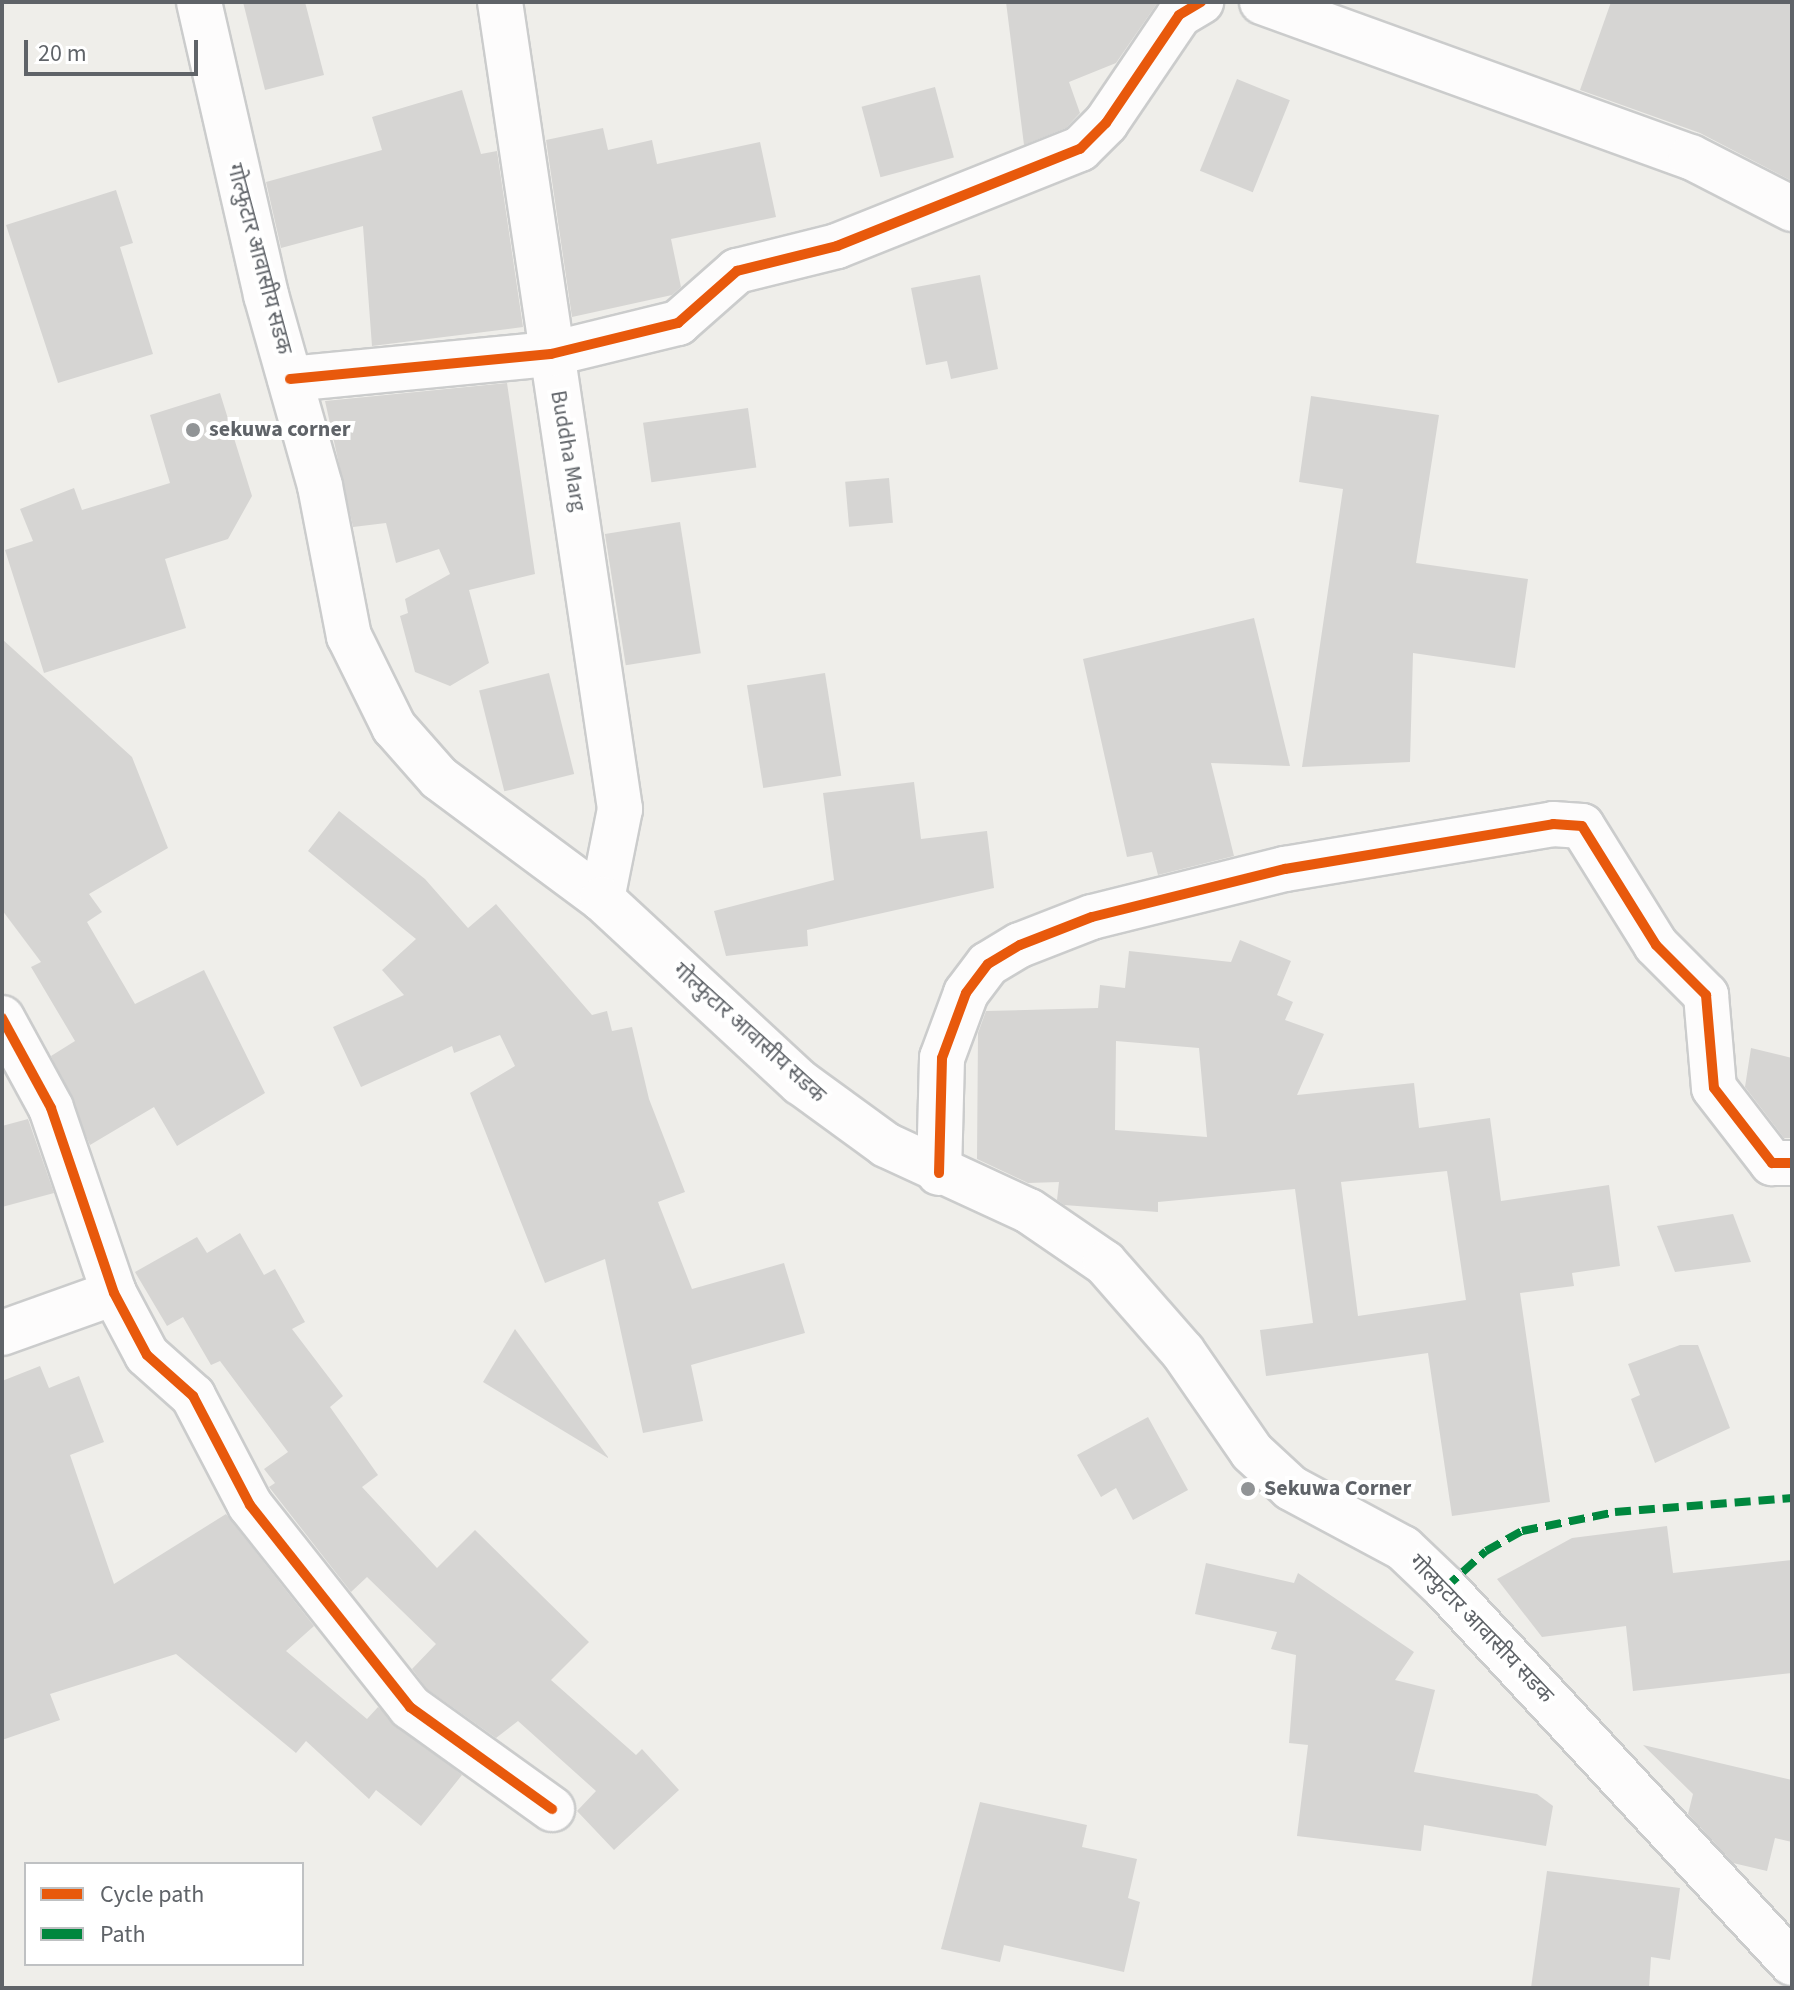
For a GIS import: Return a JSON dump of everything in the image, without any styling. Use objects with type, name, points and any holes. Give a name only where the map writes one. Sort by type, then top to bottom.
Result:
[{"type":"street","name":"गोल्फुटार आवासीय सडक","points":[[199,2],[349,636],[370,688],[439,778],[602,899],[801,1083],[886,1145],[939,1173],[1029,1211],[1105,1263],[1183,1352],[1252,1452],[1291,1488],[1403,1548],[1435,1578],[1792,1963]]},
{"type":"street","name":"Buddha Marg","points":[[500,2],[620,809],[602,899]]},
{"type":"street","points":[[290,379],[551,354],[678,323],[737,271],[837,246],[1080,149],[1106,123],[1179,15],[1201,2]]},
{"type":"street","points":[[1262,2],[1691,157],[1792,209]]},
{"type":"street","points":[[939,1173],[942,1058],[966,993],[988,964],[1020,945],[1092,917],[1285,869],[1553,824],[1582,826],[1656,945],[1706,995],[1714,1088],[1772,1163],[1792,1163]]},
{"type":"street","points":[[2,1018],[51,1108],[114,1293],[147,1355],[193,1396],[250,1505],[410,1707],[552,1809]]},
{"type":"street","points":[[2,1333],[114,1293]]},
{"type":"building","points":[[243,2],[305,2],[324,75],[265,90]]},
{"type":"building","points":[[1006,2],[1158,2],[1116,63],[1069,82],[1080,113],[1066,128],[1024,145]]},
{"type":"building","points":[[1611,2],[1792,2],[1792,181],[1700,133],[1580,90]]},
{"type":"building","points":[[1237,79],[1290,100],[1253,192],[1200,171]]},
{"type":"building","points":[[935,87],[954,158],[880,177],[862,107]]},
{"type":"building","points":[[462,90],[481,154],[497,151],[523,327],[372,346],[363,226],[281,248],[266,182],[382,150],[372,117]]},
{"type":"building","points":[[603,128],[608,150],[652,140],[657,164],[760,142],[776,217],[671,239],[681,287],[672,295],[572,317],[546,140]]},
{"type":"building","points":[[116,190],[133,243],[120,247],[153,354],[58,383],[6,225]]},
{"type":"building","points":[[980,275],[998,369],[951,379],[947,361],[926,365],[911,288]]},
{"type":"building","points":[[507,383],[535,574],[469,590],[489,663],[450,686],[415,672],[400,616],[408,613],[405,599],[450,574],[439,549],[396,563],[386,523],[353,527],[325,401]]},
{"type":"building","points":[[220,393],[252,496],[228,539],[165,559],[186,628],[44,673],[5,550],[33,541],[20,509],[74,488],[82,510],[170,483],[150,415]]},
{"type":"building","points":[[1311,396],[1439,415],[1416,563],[1528,579],[1515,668],[1413,653],[1410,762],[1302,767],[1343,489],[1299,482]]},
{"type":"building","points":[[748,408],[756,467],[651,482],[643,423]]},
{"type":"building","points":[[889,478],[893,523],[849,527],[845,482]]},
{"type":"building","points":[[680,522],[701,653],[626,665],[605,534]]},
{"type":"building","points":[[1254,618],[1290,766],[1211,763],[1234,856],[1158,875],[1152,852],[1127,857],[1083,659]]},
{"type":"building","points":[[2,639],[132,757],[168,848],[89,894],[102,912],[87,922],[135,1004],[204,970],[265,1093],[177,1146],[154,1107],[90,1145],[51,1056],[75,1041],[31,967],[41,962],[2,910]]},
{"type":"building","points":[[549,673],[574,774],[504,791],[479,690]]},
{"type":"building","points":[[825,673],[841,776],[763,788],[747,685]]},
{"type":"building","points":[[914,782],[921,839],[987,831],[994,888],[807,930],[808,946],[726,956],[714,911],[834,880],[823,793]]},
{"type":"building","points":[[339,811],[425,879],[468,928],[496,904],[592,1015],[607,1011],[612,1031],[632,1027],[649,1099],[685,1192],[658,1202],[692,1289],[784,1263],[805,1333],[691,1365],[703,1421],[643,1433],[605,1259],[545,1283],[470,1093],[515,1066],[500,1035],[454,1053],[452,1046],[361,1087],[333,1027],[404,995],[382,970],[416,939],[308,851]]},
{"type":"building","points":[[1240,940],[1291,961],[1277,995],[1293,1002],[1285,1020],[1324,1034],[1297,1095],[1414,1083],[1419,1128],[1490,1118],[1501,1201],[1609,1185],[1620,1266],[1572,1273],[1574,1286],[1520,1293],[1550,1502],[1452,1516],[1428,1353],[1266,1376],[1260,1330],[1313,1323],[1295,1189],[1158,1202],[1158,1212],[1064,1205],[1057,1200],[1059,1182],[1028,1183],[977,1159],[978,1033],[986,1011],[1098,1008],[1100,985],[1125,988],[1129,951],[1231,962]],"holes":[[[1116,1041],[1199,1048],[1207,1137],[1115,1130]],[[1447,1171],[1466,1300],[1358,1316],[1341,1182]]]},
{"type":"building","points":[[1751,1048],[1792,1058],[1792,1138],[1784,1138],[1745,1087]]},
{"type":"building","points":[[28,1119],[54,1193],[2,1207],[2,1126]]},
{"type":"building","points":[[1733,1214],[1751,1262],[1675,1272],[1657,1226]]},
{"type":"building","points":[[240,1233],[264,1275],[275,1269],[305,1322],[292,1329],[343,1396],[330,1407],[378,1475],[362,1487],[437,1568],[475,1530],[589,1642],[551,1680],[636,1755],[642,1749],[679,1790],[614,1850],[577,1811],[596,1791],[518,1721],[496,1738],[427,1689],[412,1669],[436,1644],[367,1577],[351,1592],[269,1487],[275,1483],[264,1469],[288,1452],[220,1361],[211,1365],[183,1317],[167,1326],[135,1272],[197,1237],[207,1253]]},
{"type":"building","points":[[515,1329],[608,1457],[608,1458],[483,1382]]},
{"type":"building","points":[[1680,1345],[1698,1345],[1730,1428],[1655,1463],[1631,1399],[1640,1395],[1628,1364]]},
{"type":"building","points":[[40,1366],[49,1388],[79,1376],[104,1442],[70,1455],[114,1584],[226,1514],[314,1626],[286,1651],[367,1719],[378,1707],[462,1775],[421,1826],[376,1790],[369,1799],[306,1741],[296,1753],[176,1654],[50,1694],[60,1720],[2,1740],[2,1381]]},
{"type":"building","points":[[1148,1417],[1188,1490],[1133,1520],[1116,1488],[1101,1497],[1077,1455]]},
{"type":"building","points":[[1667,1526],[1673,1573],[1792,1560],[1792,1673],[1633,1691],[1626,1626],[1542,1637],[1497,1579],[1572,1538]]},
{"type":"building","points":[[1206,1563],[1294,1583],[1298,1573],[1414,1652],[1395,1680],[1435,1690],[1414,1772],[1537,1794],[1553,1806],[1546,1846],[1424,1825],[1421,1851],[1297,1836],[1308,1745],[1289,1743],[1296,1655],[1271,1649],[1277,1632],[1195,1614]]},
{"type":"building","points":[[1643,1745],[1792,1780],[1792,1842],[1775,1838],[1767,1871],[1733,1863],[1688,1814],[1693,1794]]},
{"type":"building","points":[[980,1802],[1087,1825],[1082,1847],[1137,1859],[1128,1898],[1140,1902],[1124,1972],[1004,1945],[1000,1962],[941,1949]]},
{"type":"building","points":[[1547,1871],[1680,1888],[1670,1960],[1651,1957],[1649,1988],[1531,1988]]},
{"type":"marked path","points":[[1445,1588],[1486,1551],[1522,1531],[1615,1512],[1792,1498]]},
{"type":"cycle path","points":[[290,379],[551,354],[678,323],[737,271],[837,246],[1080,149],[1106,123],[1179,15],[1201,2]]},
{"type":"cycle path","points":[[939,1173],[942,1058],[966,993],[988,964],[1020,945],[1092,917],[1285,869],[1553,824],[1582,826],[1656,945],[1706,995],[1714,1088],[1772,1163],[1792,1163]]},
{"type":"cycle path","points":[[2,1018],[51,1108],[114,1293],[147,1355],[193,1396],[250,1505],[410,1707],[552,1809]]},
{"type":"place","name":"sekuwa corner","points":[[193,430]]},
{"type":"place","name":"Sekuwa Corner","points":[[1248,1489]]}]
